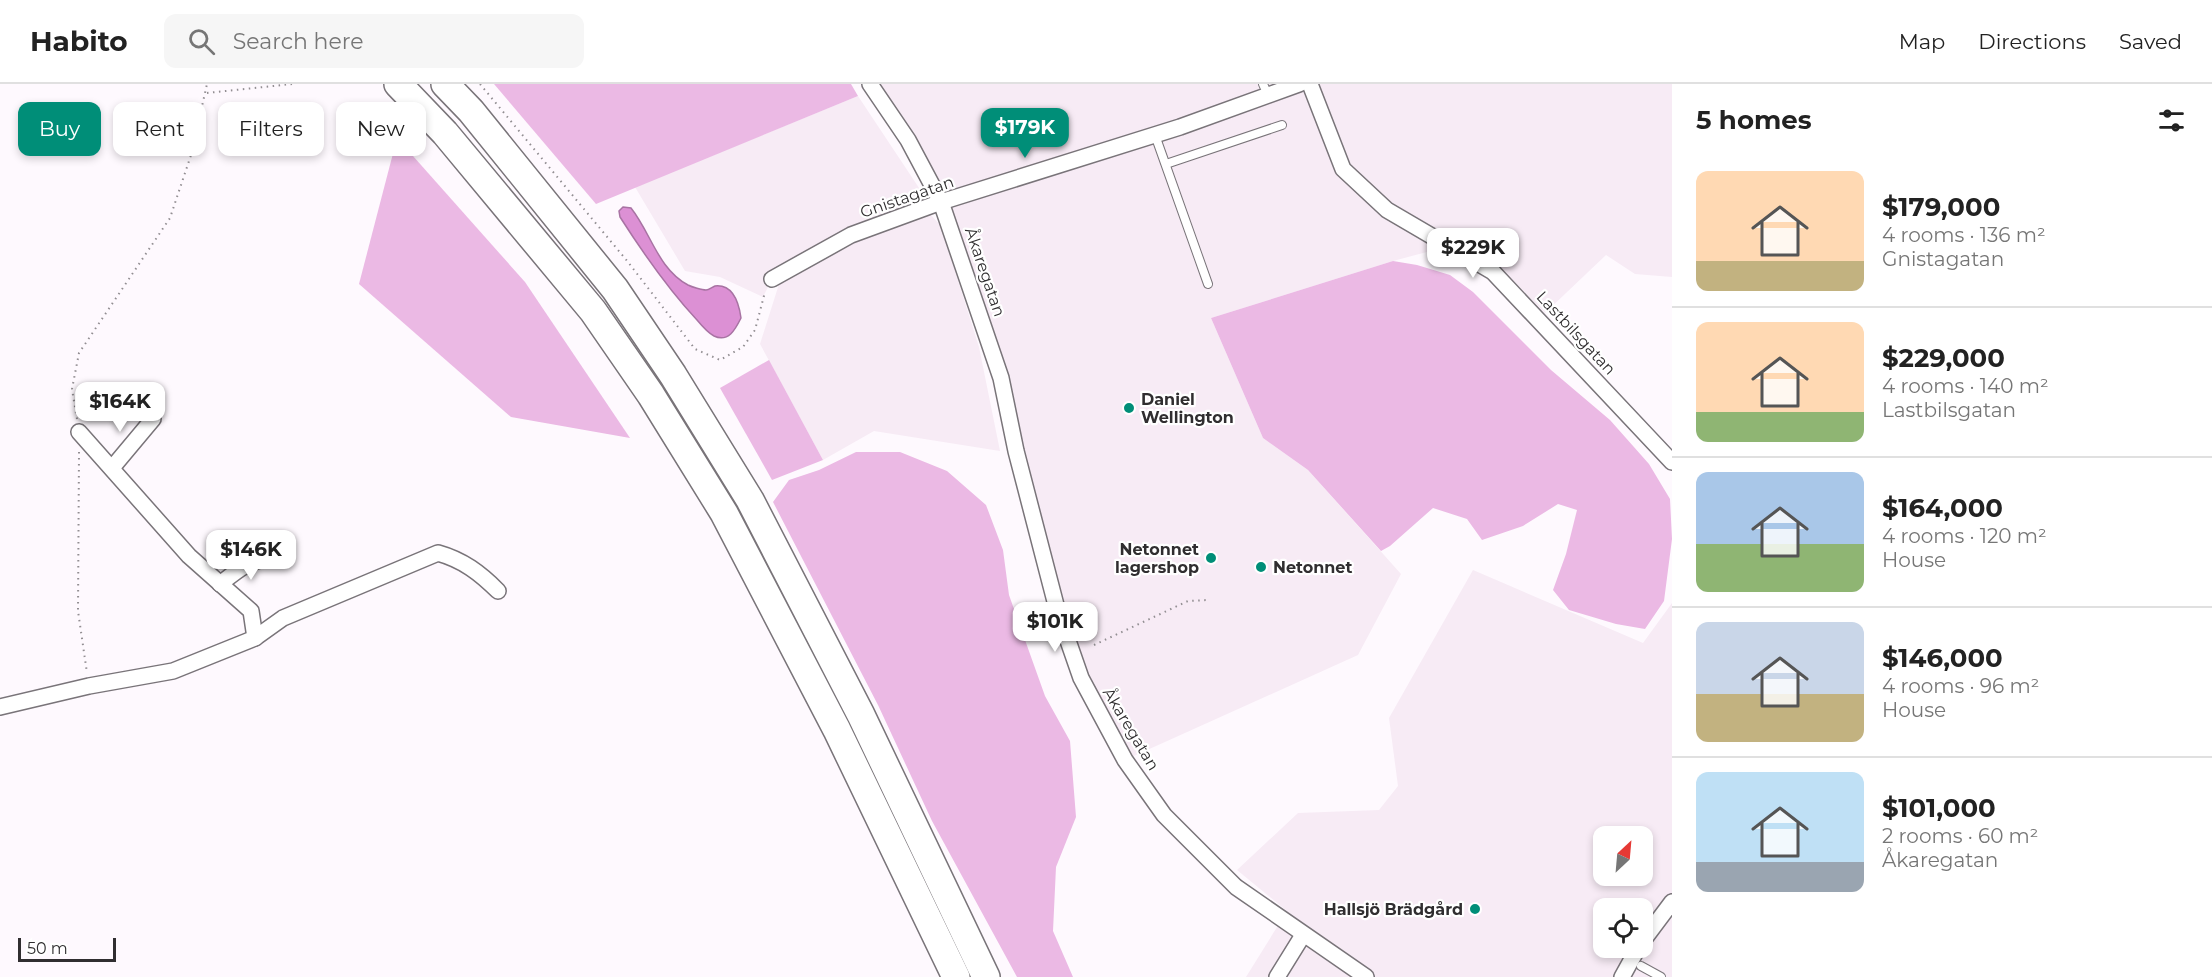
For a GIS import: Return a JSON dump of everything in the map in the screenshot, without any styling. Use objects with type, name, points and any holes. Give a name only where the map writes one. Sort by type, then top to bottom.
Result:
[{"type":"highway","points":[[398,84],[445,133],[593,311],[651,395],[724,513],[837,730],[956,977]]},
{"type":"highway","points":[[445,84],[471,111],[615,289],[673,375],[744,491],[861,715],[986,977]]},
{"type":"street","name":"Åkaregatan","points":[[870,84],[908,140],[941,202],[1001,378],[1016,451],[1057,609],[1081,678],[1125,760],[1164,815],[1236,887],[1366,977]]},
{"type":"street","name":"Gnistagatan","points":[[772,279],[851,236],[941,202],[1155,135],[1265,90],[1299,84]]},
{"type":"street","name":"Lastbilsgatan","points":[[1310,84],[1343,169],[1387,210],[1493,272],[1672,462]]},
{"type":"street","points":[[112,468],[153,419]]},
{"type":"street","points":[[79,432],[189,556],[251,611],[255,638]]},
{"type":"street","points":[[0,707],[88,686],[173,671],[255,638],[283,618],[438,553],[456,558],[481,574],[498,591]]},
{"type":"street","points":[[220,584],[236,570],[253,560],[273,557]]},
{"type":"street","points":[[1653,927],[1672,902]]},
{"type":"street","points":[[1277,977],[1303,935]]},
{"type":"street","points":[[1622,977],[1632,958]]},
{"type":"lane","points":[[1166,164],[1282,125]]},
{"type":"lane","points":[[1155,135],[1208,284]]},
{"type":"lane","points":[[1641,966],[1661,977]]},
{"type":"path","points":[[88,686],[78,611],[79,432],[72,389],[80,353],[170,218],[191,155],[207,93],[207,84]]},
{"type":"path","points":[[207,93],[292,84]]},
{"type":"path","points":[[480,84],[628,262],[695,349],[720,360],[742,347],[755,330],[763,297],[772,279]]},
{"type":"path","points":[[1094,645],[1188,601],[1208,600]]},
{"type":"shaded area","points":[[494,84],[851,84],[858,96],[596,204]]},
{"type":"shaded area","points":[[870,84],[1672,84],[1672,277],[1635,274],[1606,255],[1545,313],[1501,268],[1468,241],[1393,261],[1211,318],[1263,438],[1308,470],[1401,574],[1358,655],[1125,760],[1081,678],[941,202],[945,188],[908,140]]},
{"type":"shaded area","points":[[858,96],[931,206],[772,279],[763,297],[720,277],[685,271],[635,187]]},
{"type":"shaded area","points":[[392,156],[413,156],[525,282],[630,438],[511,417],[359,284]]},
{"type":"shaded area","points":[[623,207],[631,208],[662,260],[678,278],[700,289],[707,290],[721,286],[731,292],[737,301],[741,318],[728,336],[719,338],[714,336],[676,296],[620,217],[619,211]]},
{"type":"shaded area","points":[[930,214],[941,226],[979,347],[1000,451],[874,431],[823,460],[760,344],[779,284],[854,243]]},
{"type":"shaded area","points":[[1393,261],[1417,265],[1450,275],[1473,292],[1551,370],[1610,420],[1649,464],[1670,499],[1672,539],[1664,601],[1645,629],[1616,624],[1569,610],[1553,590],[1566,554],[1577,510],[1558,504],[1523,526],[1482,540],[1467,519],[1433,508],[1390,546],[1381,551],[1308,470],[1263,438],[1211,318]]},
{"type":"shaded area","points":[[769,360],[823,460],[772,480],[720,388]]},
{"type":"shaded area","points":[[856,452],[900,452],[947,471],[986,505],[1003,550],[1009,595],[1045,696],[1070,741],[1076,817],[1056,867],[1053,931],[1073,977],[1017,977],[932,821],[878,705],[773,502],[789,480],[819,470]]},
{"type":"shaded area","points":[[1473,570],[1643,643],[1672,603],[1672,977],[1246,977],[1287,911],[1237,870],[1298,813],[1379,810],[1398,786],[1389,718]]},
{"type":"place","name":"Daniel Wellington","points":[[1129,408]]},
{"type":"place","name":"Netonnet lagershop","points":[[1211,558]]},
{"type":"place","name":"Netonnet","points":[[1261,567]]},
{"type":"place","name":"Hallsjö Brädgård","points":[[1475,909]]}]
